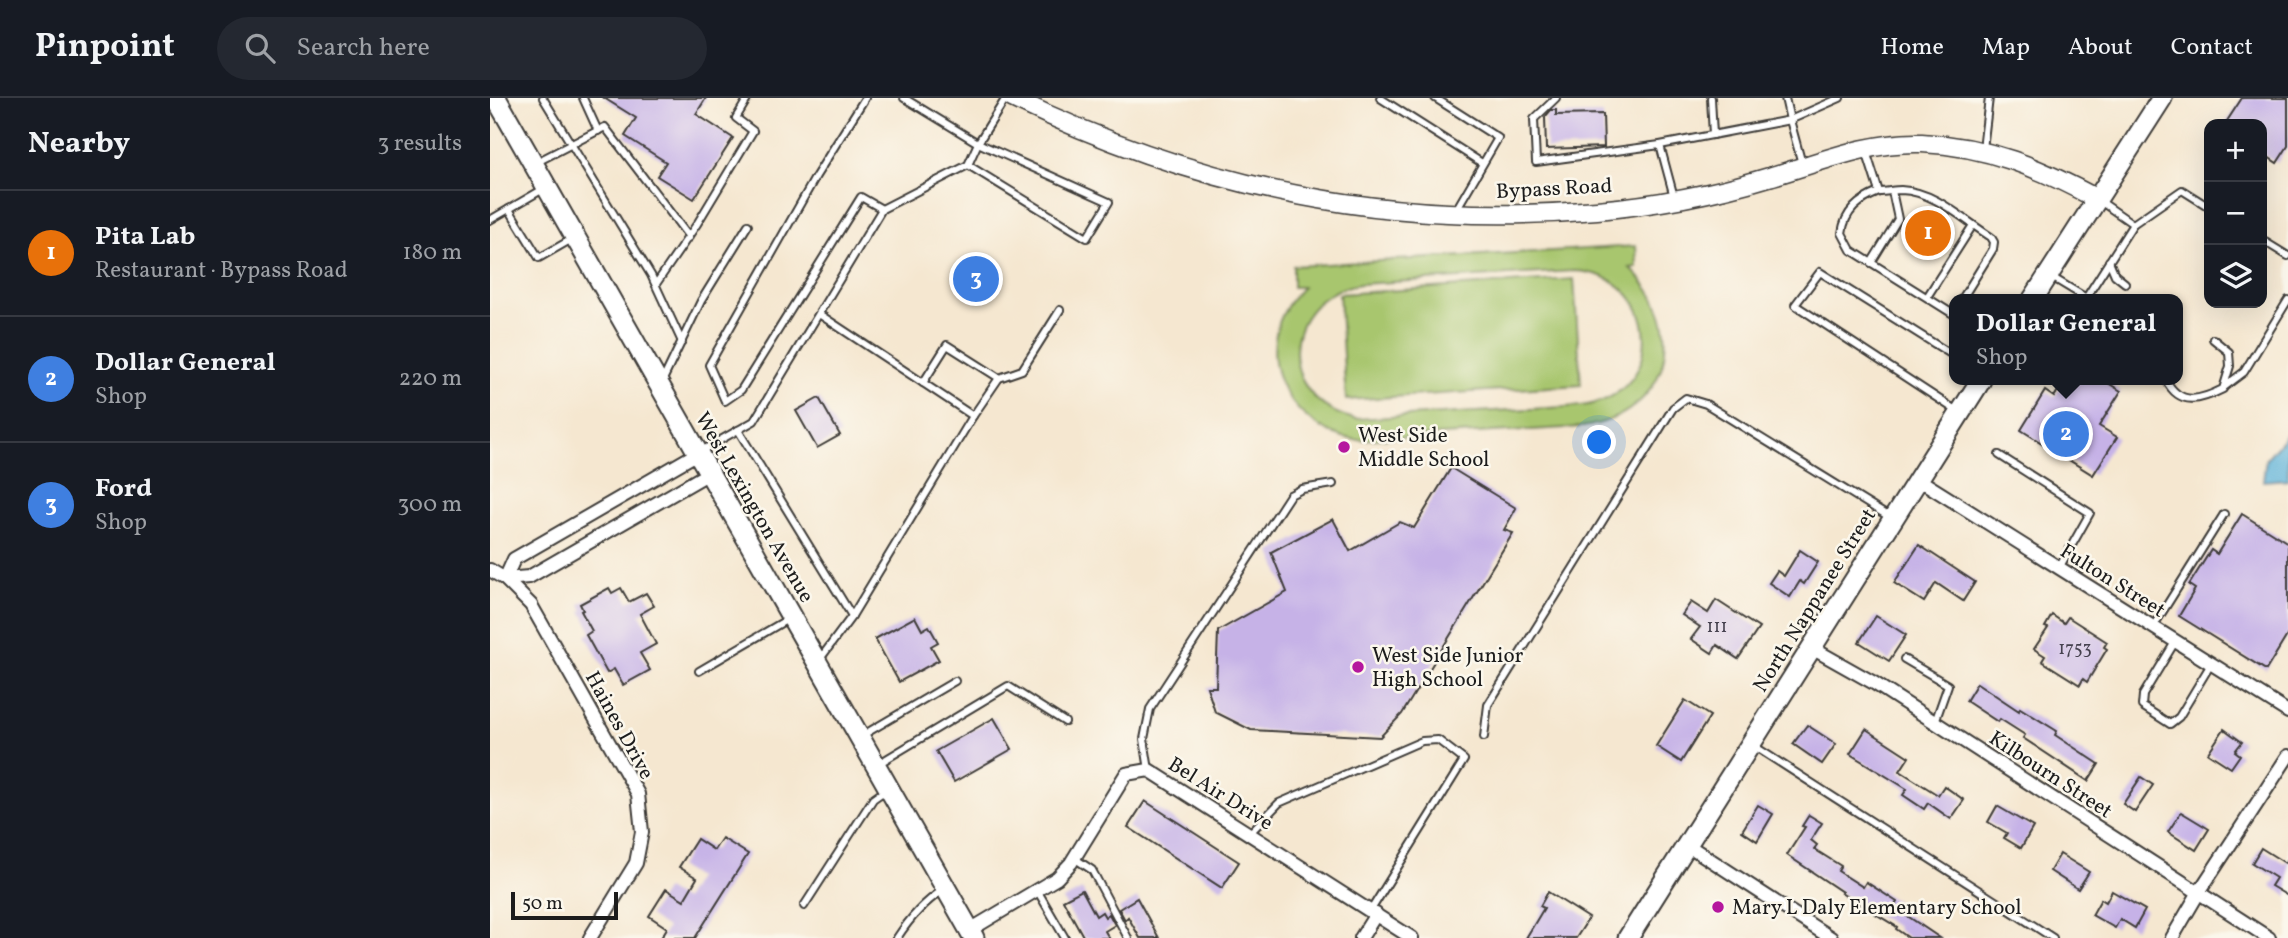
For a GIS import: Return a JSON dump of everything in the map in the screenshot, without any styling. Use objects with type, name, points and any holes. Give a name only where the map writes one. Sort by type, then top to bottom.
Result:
[{"type":"main road","name":"West Lexington Avenue","points":[[496,98],[972,934]]},
{"type":"main road","name":"Bypass Road","points":[[1012,98],[1135,151],[1221,178],[1268,190],[1346,204],[1420,213],[1547,214],[1675,200],[1716,192],[1866,149],[1920,143],[1983,151],[2029,165],[2097,200]]},
{"type":"main road","points":[[2036,294],[2162,98]]},
{"type":"main road","name":"North Nappanee Street","points":[[1628,938],[1978,385]]},
{"type":"street","points":[[698,453],[514,559],[505,579],[528,577],[709,473]]},
{"type":"street","name":"Fulton Street","points":[[1918,479],[2288,712]]},
{"type":"street","name":"Haines Drive","points":[[490,570],[505,579],[531,606],[638,794],[642,832],[636,863],[590,938]]},
{"type":"street","name":"Kilbourn Street","points":[[1810,647],[1874,683],[2269,938]]},
{"type":"street","points":[[2172,938],[2288,756]]},
{"type":"street","name":"Bel Air Drive","points":[[972,934],[1057,878],[1074,858],[1126,774],[1149,770],[1412,938]]},
{"type":"street","points":[[1686,844],[1831,938]]},
{"type":"street","points":[[1361,938],[1373,913]]},
{"type":"lane","points":[[543,98],[656,284],[682,342]]},
{"type":"lane","points":[[583,98],[598,131]]},
{"type":"lane","points":[[656,284],[689,237],[753,131],[736,118],[748,98]]},
{"type":"lane","points":[[865,98],[816,176],[709,365],[725,401],[741,390],[861,197],[882,209]]},
{"type":"lane","points":[[904,98],[978,143],[1109,202],[1087,238],[968,165]]},
{"type":"lane","points":[[698,453],[754,421],[882,209],[968,165],[978,143],[1006,98]]},
{"type":"lane","points":[[1380,98],[1482,163]]},
{"type":"lane","points":[[1435,98],[1498,138],[1454,214]]},
{"type":"lane","points":[[1556,98],[1534,119],[1536,162],[1660,145],[1790,120],[1840,98]]},
{"type":"lane","points":[[1711,98],[1713,135]]},
{"type":"lane","points":[[1785,98],[1802,167]]},
{"type":"lane","points":[[1983,151],[1989,98]]},
{"type":"lane","points":[[534,164],[605,127],[689,237]]},
{"type":"lane","points":[[1660,145],[1675,200]]},
{"type":"lane","points":[[1866,149],[1879,192]]},
{"type":"lane","points":[[490,220],[547,187]]},
{"type":"lane","points":[[2090,294],[2133,224],[2182,190],[2204,204]]},
{"type":"lane","points":[[1871,263],[1898,219],[1892,191]]},
{"type":"lane","points":[[1949,310],[1851,250],[1842,233],[1843,225],[1855,205],[1863,198],[1879,192],[1919,193],[1937,201],[1991,237],[1994,242],[1993,249],[1965,294]]},
{"type":"lane","points":[[2097,200],[2133,224]]},
{"type":"lane","points":[[509,209],[539,258],[575,237]]},
{"type":"lane","points":[[660,387],[701,301],[748,225]]},
{"type":"lane","points":[[1927,298],[1973,225]]},
{"type":"lane","points":[[2267,243],[2288,256]]},
{"type":"lane","points":[[2109,261],[2115,275],[2125,283]]},
{"type":"lane","points":[[1949,353],[1820,272],[1795,305],[1960,413]]},
{"type":"lane","points":[[2048,275],[2079,294]]},
{"type":"lane","points":[[2169,385],[2182,397],[2202,399],[2223,389],[2244,372],[2288,300]]},
{"type":"lane","points":[[817,663],[852,616],[973,416],[999,378],[1022,370],[1060,310]]},
{"type":"lane","points":[[819,314],[973,416]]},
{"type":"lane","points":[[2213,339],[2229,352],[2230,366],[2223,389]]},
{"type":"lane","points":[[923,383],[947,345],[999,378]]},
{"type":"lane","points":[[1484,737],[1488,705],[1672,408],[1686,398],[1706,404],[1892,519]]},
{"type":"lane","points":[[738,430],[852,616]]},
{"type":"lane","points":[[1999,455],[2090,513],[2059,568]]},
{"type":"lane","points":[[1149,770],[1144,739],[1150,709],[1290,495],[1302,489],[1333,484]]},
{"type":"lane","points":[[2153,627],[2224,514]]},
{"type":"lane","points":[[699,671],[792,617]]},
{"type":"lane","points":[[2175,642],[2143,695],[2142,706],[2170,724],[2179,717],[2211,664]]},
{"type":"lane","points":[[1905,659],[1948,685],[1935,722]]},
{"type":"lane","points":[[859,737],[955,681]]},
{"type":"lane","points":[[876,765],[1008,686],[1065,722]]},
{"type":"lane","points":[[1249,834],[1279,803],[1422,741],[1438,740],[1464,760],[1373,913]]},
{"type":"lane","points":[[1751,743],[2053,938]]},
{"type":"lane","points":[[804,906],[873,799],[889,788]]},
{"type":"lane","points":[[1074,858],[1092,870],[1128,938]]},
{"type":"lane","points":[[897,938],[912,916],[946,888]]},
{"type":"lane","points":[[1037,890],[1065,938]]},
{"type":"green space","points":[[1636,246],[1637,267],[1630,268],[1650,291],[1661,316],[1665,341],[1662,365],[1652,387],[1635,405],[1612,419],[1582,427],[1355,440],[1329,432],[1308,418],[1291,400],[1280,379],[1274,356],[1276,333],[1286,309],[1303,287],[1293,287],[1293,266]],"holes":[[[1574,271],[1604,277],[1626,292],[1639,312],[1645,336],[1642,359],[1630,381],[1610,397],[1581,406],[1356,419],[1329,409],[1310,393],[1299,372],[1296,350],[1301,328],[1313,308],[1333,293],[1360,284]]]},
{"type":"green space","points":[[1574,279],[1581,385],[1346,400],[1339,294]]},
{"type":"water","points":[[2288,433],[2288,479],[2263,481],[2266,459]]},
{"type":"building","points":[[604,98],[706,98],[696,114],[733,138],[694,199],[657,176],[666,162],[625,136],[636,118]]},
{"type":"building","points":[[2242,98],[2288,98],[2288,146],[2277,163],[2267,156],[2267,119],[2228,119]]},
{"type":"building","points":[[1551,110],[1556,110],[1556,115],[1603,114],[1604,147],[1546,149],[1545,117]]},
{"type":"building","points":[[2062,385],[2111,385],[2121,391],[2099,426],[2117,437],[2093,475],[2021,430],[2045,391],[2054,397]]},
{"type":"building","points":[[819,398],[840,435],[817,448],[796,411]]},
{"type":"building","points":[[1451,468],[1516,508],[1504,530],[1513,533],[1402,714],[1380,737],[1251,730],[1215,712],[1207,687],[1216,687],[1218,631],[1287,592],[1271,552],[1333,519],[1350,551],[1400,522],[1414,528]]},
{"type":"building","points":[[2242,514],[2288,543],[2288,634],[2266,670],[2179,616],[2195,589],[2189,585],[2211,550],[2217,554]]},
{"type":"building","points":[[1919,545],[1975,582],[1963,601],[1936,583],[1924,602],[1894,583]]},
{"type":"building","points":[[1800,550],[1818,562],[1804,584],[1800,581],[1790,597],[1769,583],[1777,571],[1784,576]]},
{"type":"building","points":[[609,588],[612,593],[621,588],[629,602],[646,593],[654,606],[640,614],[656,644],[640,653],[650,670],[623,685],[614,669],[607,673],[586,635],[592,631],[581,611],[583,610],[580,604]]},
{"type":"building","points":[[1716,600],[1759,628],[1738,659],[1717,645],[1712,653],[1691,639],[1700,627],[1682,615],[1691,602],[1708,613]]},
{"type":"building","points":[[2052,615],[2064,623],[2068,617],[2107,642],[2104,647],[2107,649],[2087,682],[2083,679],[2080,685],[2042,661],[2045,656],[2034,649],[2048,628],[2045,627]]},
{"type":"building","points":[[1876,616],[1906,635],[1889,661],[1859,642]]},
{"type":"building","points":[[915,617],[922,630],[929,626],[938,642],[931,646],[939,660],[899,682],[875,639]]},
{"type":"building","points":[[1977,683],[2019,711],[2020,708],[2057,731],[2055,735],[2099,764],[2088,781],[2023,738],[2025,735],[2000,719],[1998,722],[1966,701]]},
{"type":"building","points":[[1685,700],[1710,716],[1681,762],[1656,746]]},
{"type":"building","points":[[994,718],[1012,749],[954,782],[936,751]]},
{"type":"building","points":[[1807,725],[1836,744],[1822,764],[1793,744]]},
{"type":"building","points":[[1866,729],[1909,757],[1900,771],[1938,795],[1944,786],[1964,800],[1951,819],[1928,803],[1924,809],[1903,795],[1907,789],[1850,754]]},
{"type":"building","points":[[2224,729],[2242,742],[2235,751],[2240,755],[2231,768],[2208,753]]},
{"type":"building","points":[[2141,777],[2153,785],[2135,812],[2123,804]]},
{"type":"building","points":[[1145,801],[1239,862],[1222,888],[1128,827]]},
{"type":"building","points":[[1758,805],[1773,814],[1757,841],[1742,831]]},
{"type":"building","points":[[1997,806],[2033,827],[2021,848],[2004,838],[2007,833],[1988,822]]},
{"type":"building","points":[[2181,812],[2209,829],[2196,850],[2168,832]]},
{"type":"building","points":[[1809,815],[1822,823],[1811,840],[1817,845],[1814,849],[1841,866],[1838,871],[1863,887],[1866,882],[1897,902],[1894,907],[1940,938],[1909,938],[1896,929],[1897,927],[1841,893],[1787,855],[1805,827],[1802,826]]},
{"type":"building","points":[[722,838],[748,854],[695,938],[661,938],[667,928],[649,916],[666,889],[684,900],[697,878],[679,867],[697,839],[714,850]]},
{"type":"building","points":[[2261,848],[2285,863],[2288,859],[2288,896],[2271,886],[2276,878],[2252,863]]},
{"type":"building","points":[[2060,854],[2089,872],[2078,889],[2050,871]]},
{"type":"building","points":[[1082,890],[1096,916],[1102,912],[1105,917],[1109,914],[1115,925],[1105,931],[1109,938],[1084,938],[1063,900]]},
{"type":"building","points":[[2112,891],[2145,910],[2135,928],[2120,919],[2115,928],[2092,915],[2101,899],[2106,902]]},
{"type":"building","points":[[1548,892],[1589,918],[1576,938],[1526,938],[1544,908],[1540,906]]},
{"type":"building","points":[[1137,898],[1159,938],[1140,938],[1128,917],[1125,920],[1119,909]]},
{"type":"place","name":"Pita Lab","points":[[1928,233]]},
{"type":"place","name":"Ford","points":[[976,279]]},
{"type":"place","name":"Dollar General","points":[[2066,434]]},
{"type":"place","name":"West Side Middle School","points":[[1344,447]]},
{"type":"place","name":"West Side Junior High School","points":[[1358,667]]},
{"type":"place","name":"Mary L Daly Elementary School","points":[[1718,907]]}]
